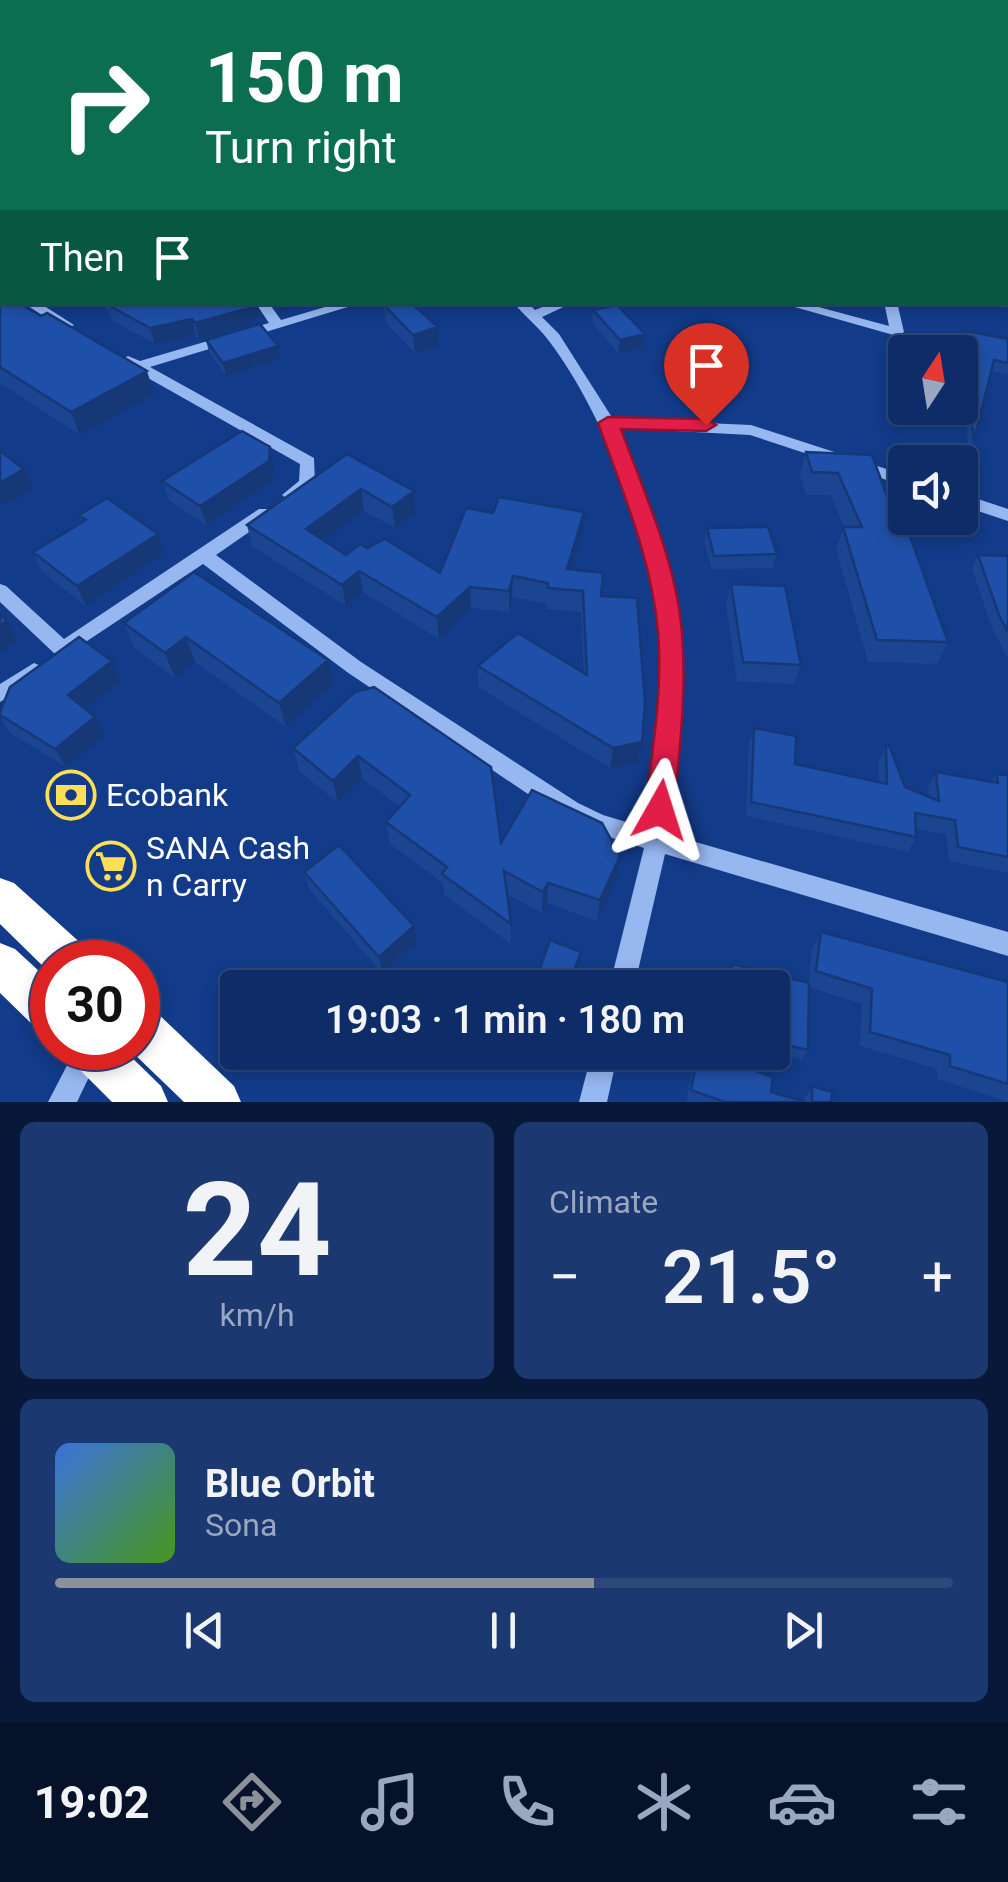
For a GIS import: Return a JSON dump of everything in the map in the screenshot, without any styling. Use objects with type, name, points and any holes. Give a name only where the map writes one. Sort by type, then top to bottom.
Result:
[{"type":"highway","points":[[0,897],[46,940]]},
{"type":"highway","points":[[0,964],[30,992]]},
{"type":"highway","points":[[160,1047],[218,1102]]},
{"type":"highway","points":[[112,1070],[145,1102]]},
{"type":"street","points":[[0,694],[308,483],[308,462],[33,305]]},
{"type":"street","points":[[263,305],[278,326]]},
{"type":"street","points":[[137,366],[348,305]]},
{"type":"street","points":[[794,305],[897,332],[891,305]]},
{"type":"street","points":[[526,309],[554,337],[608,423],[650,537],[670,631],[670,708],[656,844],[625,970]]},
{"type":"street","points":[[608,423],[750,430],[888,475]]},
{"type":"street","points":[[978,505],[1008,515]]},
{"type":"street","points":[[204,555],[354,668],[570,810],[656,844],[1008,944]]},
{"type":"street","points":[[0,592],[64,650]]},
{"type":"street","points":[[62,1102],[79,1070]]},
{"type":"street","points":[[593,1102],[601,1070]]},
{"type":"path","points":[[897,332],[907,335]]},
{"type":"building","points":[[0,305],[22,305],[41,316],[47,313],[147,371],[71,412],[0,367]]},
{"type":"building","points":[[108,305],[249,308],[195,323],[192,319],[150,328]]},
{"type":"building","points":[[384,305],[413,305],[438,327],[413,335]]},
{"type":"building","points":[[617,305],[645,334],[620,340],[593,310]]},
{"type":"building","points":[[260,324],[278,346],[223,363],[206,340]]},
{"type":"building","points":[[966,331],[1008,339],[1008,363],[994,360],[978,424],[978,335],[964,335]]},
{"type":"building","points":[[242,431],[270,447],[269,461],[200,506],[162,481]]},
{"type":"building","points":[[0,451],[24,469],[0,483]]},
{"type":"building","points":[[806,452],[872,455],[888,498],[888,535],[910,535],[948,642],[877,640],[843,527],[862,527],[838,473],[812,472]]},
{"type":"building","points":[[347,454],[414,491],[392,507],[361,489],[306,529],[346,555],[360,544],[367,548],[385,539],[440,573],[466,508],[493,513],[499,497],[584,512],[567,569],[603,573],[601,596],[637,598],[645,703],[642,742],[613,748],[478,666],[518,633],[587,675],[583,591],[548,588],[548,583],[513,576],[509,591],[470,587],[437,617],[359,571],[342,585],[247,525]]},
{"type":"building","points":[[107,498],[158,534],[77,586],[33,552],[86,520],[79,515]]},
{"type":"building","points":[[768,527],[777,554],[714,556],[707,528]]},
{"type":"building","points":[[978,555],[1008,556],[1008,632],[999,615]]},
{"type":"building","points":[[194,572],[328,660],[279,703],[186,637],[165,653],[124,623]]},
{"type":"building","points":[[731,584],[785,586],[801,665],[743,662]]},
{"type":"building","points":[[79,637],[112,661],[68,695],[95,717],[55,749],[0,712],[10,687]]},
{"type":"building","points":[[374,687],[491,767],[501,843],[532,790],[602,823],[620,856],[600,900],[548,883],[543,892],[504,871],[511,924],[442,874],[447,867],[386,822],[410,795],[358,756],[333,781],[293,748],[355,692]]},
{"type":"building","points":[[754,728],[796,736],[795,764],[887,784],[889,745],[905,787],[939,801],[936,772],[998,783],[997,774],[1008,775],[1008,857],[958,847],[955,820],[915,813],[916,837],[751,802]]},
{"type":"building","points":[[339,845],[414,926],[379,957],[304,872]]},
{"type":"building","points":[[821,932],[1008,982],[1008,1084],[950,1066],[950,1055],[870,1032],[872,989],[816,971]]},
{"type":"building","points":[[550,940],[581,952],[574,970],[539,970]]},
{"type":"building","points":[[732,964],[756,970],[732,970]]},
{"type":"building","points":[[790,978],[809,983],[808,1050],[790,1046]]},
{"type":"building","points":[[695,1070],[752,1070],[773,1077],[771,1092],[806,1102],[725,1102],[691,1090]]},
{"type":"building","points":[[812,1086],[832,1092],[831,1102],[812,1102]]},
{"type":"place","name":"Ecobank","points":[[71,795]]},
{"type":"place","name":"SANA Cash n Carry","points":[[111,866]]},
{"type":"route","points":[[660,810],[670,708],[670,631],[650,537],[630,474],[608,423],[706,425]]}]
